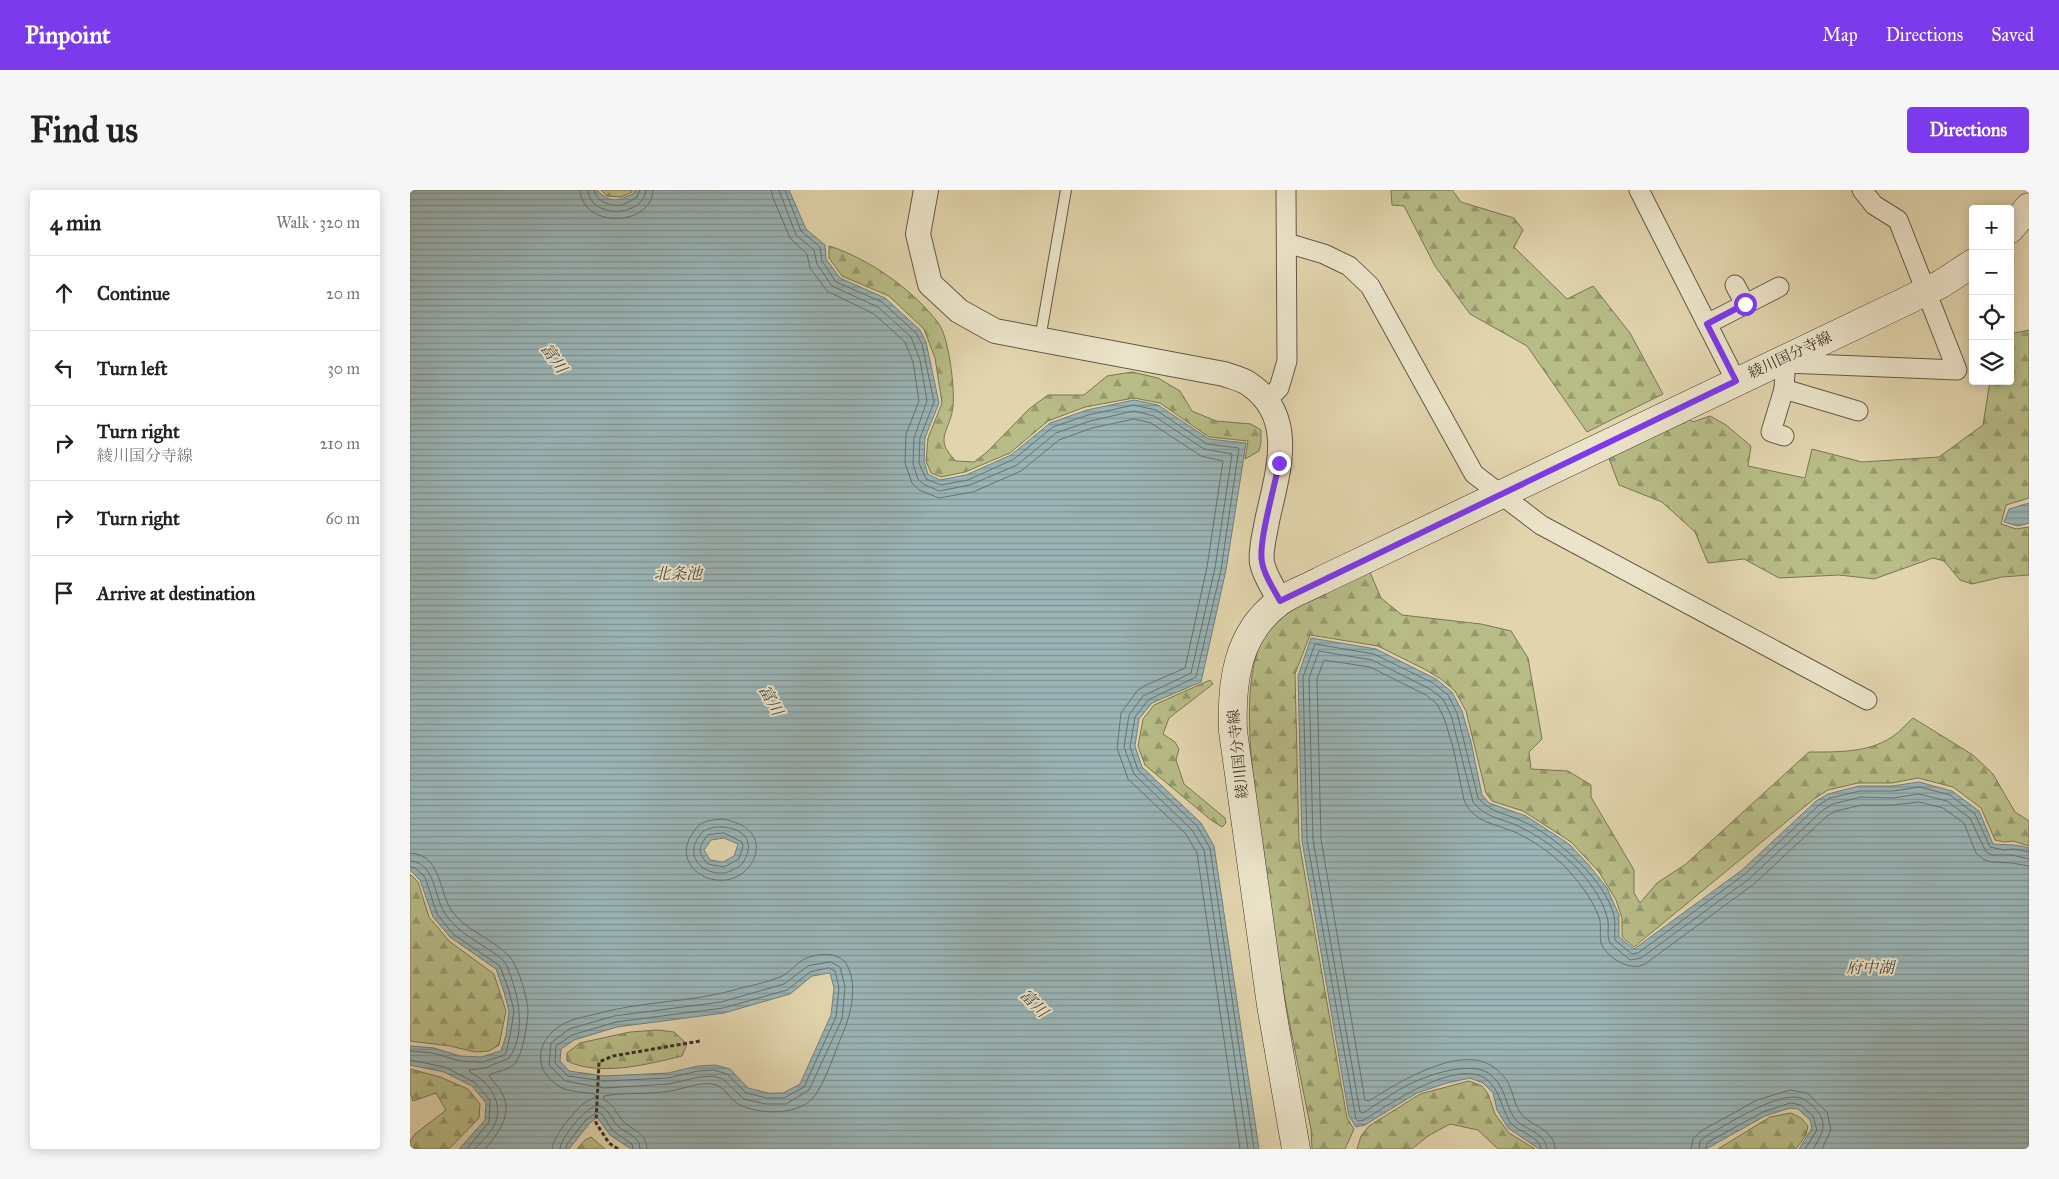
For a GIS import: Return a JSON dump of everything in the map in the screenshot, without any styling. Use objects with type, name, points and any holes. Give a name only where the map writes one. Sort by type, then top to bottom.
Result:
[{"type":"main road","points":[[2014,224],[2029,207]]},
{"type":"main road","name":"綾川国分寺線","points":[[1296,1149],[1271,1005],[1233,731],[1232,705],[1240,652],[1249,634],[1262,616],[1280,601],[1736,381],[1786,360],[1941,284],[1969,266]]},
{"type":"street","points":[[926,190],[918,234],[930,284],[959,311],[994,331],[1039,341],[1224,374],[1248,383],[1267,400],[1276,416],[1281,433],[1279,463],[1263,541],[1262,562],[1266,576],[1280,601]]},
{"type":"street","points":[[1267,400],[1279,388],[1287,361],[1286,190]]},
{"type":"street","points":[[1639,190],[1736,381]]},
{"type":"street","points":[[1784,436],[1771,432],[1784,389],[1786,360],[1957,370],[1898,220],[1874,206],[1862,190]]},
{"type":"street","points":[[1287,243],[1324,254],[1349,266],[1370,286],[1474,474],[1541,525],[1867,700]]},
{"type":"street","points":[[1735,285],[1745,304]]},
{"type":"street","points":[[1707,324],[1779,287]]},
{"type":"street","points":[[1784,389],[1858,411]]},
{"type":"lane","points":[[1039,341],[1066,190]]},
{"type":"path","points":[[618,1149],[609,1143],[596,1123],[597,1068],[599,1062],[613,1056],[700,1042]]},
{"type":"green space","points":[[601,190],[632,190],[632,192],[621,197],[607,196]]},
{"type":"green space","points":[[1391,190],[1452,190],[1461,202],[1514,218],[1523,230],[1514,247],[1567,299],[1593,286],[1630,333],[1663,394],[1587,432],[1527,346],[1470,314],[1435,266],[1404,206],[1392,205]]},
{"type":"green space","points":[[829,246],[844,251],[890,277],[917,300],[939,324],[946,340],[953,388],[952,415],[944,440],[949,453],[956,461],[974,462],[987,452],[1029,409],[1048,395],[1084,395],[1107,376],[1132,372],[1158,378],[1180,391],[1192,411],[1216,421],[1251,424],[1261,430],[1259,451],[1245,459],[1248,441],[1209,437],[1160,403],[1134,398],[1085,407],[1048,421],[1010,453],[965,472],[941,477],[931,473],[926,461],[928,438],[942,403],[935,358],[924,329],[889,296],[842,276],[829,258]]},
{"type":"green space","points":[[2029,330],[2029,498],[2006,505],[2001,524],[2016,529],[2029,527],[2029,575],[2002,577],[1972,584],[1960,580],[1944,561],[1933,558],[1874,579],[1839,575],[1779,578],[1744,559],[1708,563],[1695,532],[1662,502],[1619,485],[1607,453],[1685,416],[1693,422],[1710,416],[1726,425],[1751,446],[1748,466],[1805,478],[1812,449],[1862,462],[1939,457],[1983,425],[1989,385],[2014,385],[2014,333]]},
{"type":"green space","points":[[1369,570],[1381,598],[1402,615],[1481,624],[1511,631],[1528,658],[1542,739],[1529,752],[1531,769],[1568,771],[1591,785],[1591,797],[1634,870],[1634,893],[1640,903],[1657,883],[1686,864],[1809,752],[1863,749],[1873,746],[1895,735],[1913,718],[1973,755],[1993,774],[2015,812],[2029,821],[2029,846],[2013,841],[1995,840],[1981,808],[1953,787],[1918,778],[1892,783],[1858,783],[1828,790],[1814,799],[1634,947],[1622,937],[1622,918],[1616,900],[1599,872],[1571,842],[1523,811],[1492,801],[1486,793],[1466,711],[1455,691],[1441,679],[1424,669],[1378,646],[1310,635],[1295,674],[1299,841],[1347,1118],[1354,1129],[1345,1149],[1312,1149],[1311,1129],[1286,1006],[1272,922],[1250,744],[1250,688],[1254,663],[1261,643],[1281,617],[1308,598]]},
{"type":"green space","points":[[1210,680],[1213,684],[1169,718],[1163,734],[1175,742],[1179,749],[1176,760],[1184,784],[1225,818],[1226,823],[1222,827],[1145,765],[1138,746],[1143,719],[1154,705]]},
{"type":"green space","points":[[410,874],[418,882],[429,917],[449,941],[494,974],[506,1011],[499,1045],[489,1051],[475,1052],[450,1046],[410,1041]]},
{"type":"green space","points":[[658,1030],[674,1032],[687,1044],[682,1056],[624,1068],[609,1069],[580,1066],[567,1061],[567,1053],[580,1043],[630,1032]]},
{"type":"green space","points":[[410,1069],[440,1077],[468,1089],[480,1104],[479,1118],[449,1149],[410,1149],[410,1141],[415,1134],[446,1110],[436,1093],[413,1101],[410,1093]]},
{"type":"green space","points":[[1469,1081],[1482,1086],[1488,1094],[1495,1114],[1509,1133],[1535,1149],[1498,1149],[1478,1130],[1450,1124],[1428,1136],[1412,1149],[1357,1149],[1361,1136],[1369,1126],[1420,1094]]},
{"type":"green space","points":[[1791,1113],[1801,1118],[1808,1126],[1806,1135],[1796,1149],[1718,1149],[1770,1117]]},
{"type":"green space","points":[[591,1137],[605,1149],[577,1149],[585,1140]]},
{"type":"water","name":"北条池","points":[[410,190],[597,190],[606,197],[615,200],[629,196],[635,190],[789,190],[806,229],[825,245],[826,259],[840,278],[885,298],[920,330],[926,342],[939,403],[925,438],[924,461],[928,474],[940,480],[966,475],[1011,455],[1050,423],[1087,410],[1134,400],[1158,405],[1209,439],[1246,443],[1226,570],[1201,682],[1152,703],[1139,719],[1135,746],[1142,767],[1201,823],[1214,846],[1259,1149],[631,1149],[610,1135],[597,1117],[569,1149],[459,1149],[485,1120],[486,1103],[472,1086],[444,1072],[410,1065],[410,1046],[434,1048],[460,1056],[481,1057],[501,1051],[506,1035],[509,1011],[496,969],[450,937],[433,917],[420,880],[410,870]],"holes":[[[724,838],[738,844],[734,856],[723,862],[710,860],[704,850],[711,840]],[[830,973],[834,988],[831,1015],[800,1084],[783,1093],[768,1093],[748,1088],[730,1069],[715,1065],[698,1066],[668,1073],[604,1076],[569,1071],[560,1061],[561,1049],[574,1040],[617,1027],[724,1013],[790,994],[812,976]]]},
{"type":"water","points":[[2029,503],[2029,523],[2018,526],[2004,522],[2009,509]]},
{"type":"water","name":"府中湖","points":[[1311,638],[1376,649],[1436,679],[1452,692],[1462,711],[1471,742],[1482,795],[1489,803],[1526,816],[1569,844],[1607,888],[1619,915],[1619,937],[1634,949],[1742,870],[1816,801],[1828,794],[1859,786],[1892,786],[1919,782],[1952,791],[1979,811],[1993,844],[2029,848],[2029,1149],[1799,1149],[1812,1128],[1810,1120],[1798,1109],[1790,1108],[1765,1116],[1706,1149],[1539,1149],[1508,1128],[1497,1110],[1493,1093],[1483,1083],[1470,1078],[1417,1093],[1365,1125],[1356,1127],[1349,1116],[1302,841],[1298,676]]},
{"type":"route","points":[[1279,463],[1263,541],[1262,562],[1266,576],[1280,601],[1736,381],[1707,324],[1745,304]]},
{"type":"water label","name":"富川","points":[[554,358]]},
{"type":"water label","name":"富川","points":[[771,700]]},
{"type":"water label","name":"富川","points":[[1034,1003]]}]
